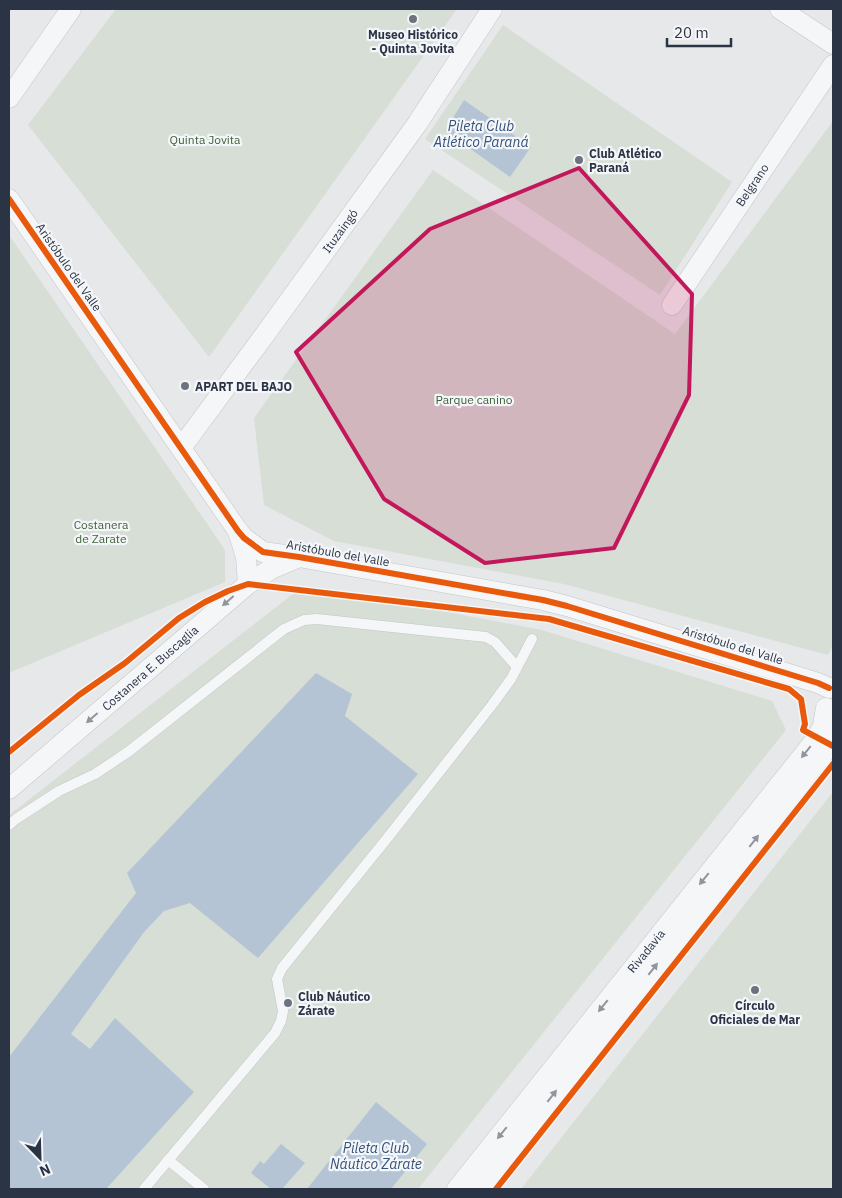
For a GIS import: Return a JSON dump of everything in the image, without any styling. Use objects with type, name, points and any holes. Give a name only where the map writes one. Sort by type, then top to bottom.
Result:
[{"type":"street","points":[[9,98],[71,9]]},
{"type":"street","name":"Ituzaingó","points":[[181,448],[266,334],[417,124],[492,9]]},
{"type":"street","points":[[780,9],[833,44]]},
{"type":"street","name":"Belgrano","points":[[672,304],[833,65]]},
{"type":"street","name":"Aristóbulo del Valle","points":[[9,199],[238,531],[244,538],[263,552],[299,556],[543,600],[831,686]]},
{"type":"street","points":[[238,531],[246,557],[248,584]]},
{"type":"street","name":"Costanera E. Buscaglia","points":[[9,789],[248,584],[299,556]]},
{"type":"street","name":"Rivadavia","points":[[457,1189],[817,738],[829,712],[823,700],[831,686]]},
{"type":"street","name":"Rivadavia","points":[[479,1189],[833,741]]},
{"type":"lane","points":[[9,825],[60,791],[95,774],[128,752],[284,629],[304,620],[317,619],[486,637],[495,642],[517,667]]},
{"type":"lane","points":[[144,1189],[275,1033],[281,1021],[283,1010],[277,979],[282,968],[492,705],[511,679],[532,639]]},
{"type":"lane","points":[[168,1160],[204,1189]]},
{"type":"highlighted area","points":[[579,168],[692,294],[689,395],[614,548],[485,563],[384,499],[296,352],[430,229]]},
{"type":"green space","name":"Quinta Jovita","points":[[116,9],[457,9],[209,357],[28,125]]},
{"type":"green space","name":"Club Atlético Paraná","points":[[503,25],[732,182],[660,295],[425,139]]},
{"type":"green space","name":"Parque canino","points":[[833,121],[833,646],[828,655],[564,584],[334,541],[264,505],[254,418],[433,170],[675,334]]},
{"type":"green space","name":"Costanera de Zarate","points":[[9,235],[225,550],[225,582],[11,672],[9,675]]},
{"type":"green space","name":"Club Náutico Zárate","points":[[314,587],[542,630],[772,701],[786,730],[418,1189],[9,1189],[9,816],[293,594]]},
{"type":"green space","name":"Círculo Oficiales de Mar","points":[[833,792],[833,1189],[521,1189]]},
{"type":"water","name":"Pileta Club Atlético Paraná","points":[[464,100],[531,147],[510,177],[445,131]]},
{"type":"water","points":[[316,673],[352,694],[345,716],[418,774],[258,958],[190,903],[164,911],[144,932],[71,1034],[90,1049],[115,1018],[194,1092],[106,1189],[9,1189],[9,1057],[136,893],[127,873]]},
{"type":"water","name":"Pileta Club Náutico Zárate","points":[[376,1102],[427,1144],[391,1189],[307,1189]]},
{"type":"water","name":"Pileta Club Náutico Zárate","points":[[281,1144],[305,1163],[282,1189],[271,1189],[251,1173],[260,1161],[264,1164]]},
{"type":"cycle path","points":[[9,199],[238,531],[244,538],[263,552],[543,600],[818,683],[829,688]]},
{"type":"cycle path","points":[[9,752],[79,695],[125,663],[179,618],[205,602],[248,584],[549,619],[789,689],[801,699],[805,724],[803,730],[833,746]]},
{"type":"cycle path","points":[[496,1189],[833,764]]},
{"type":"place","name":"Museo Histórico - Quinta Jovita","points":[[413,19]]},
{"type":"place","name":"Club Atlético Paraná","points":[[579,160]]},
{"type":"place","name":"APART DEL BAJO","points":[[185,386]]},
{"type":"place","name":"Círculo Oficiales de Mar","points":[[755,990]]},
{"type":"place","name":"Club Náutico Zárate","points":[[288,1003]]}]
